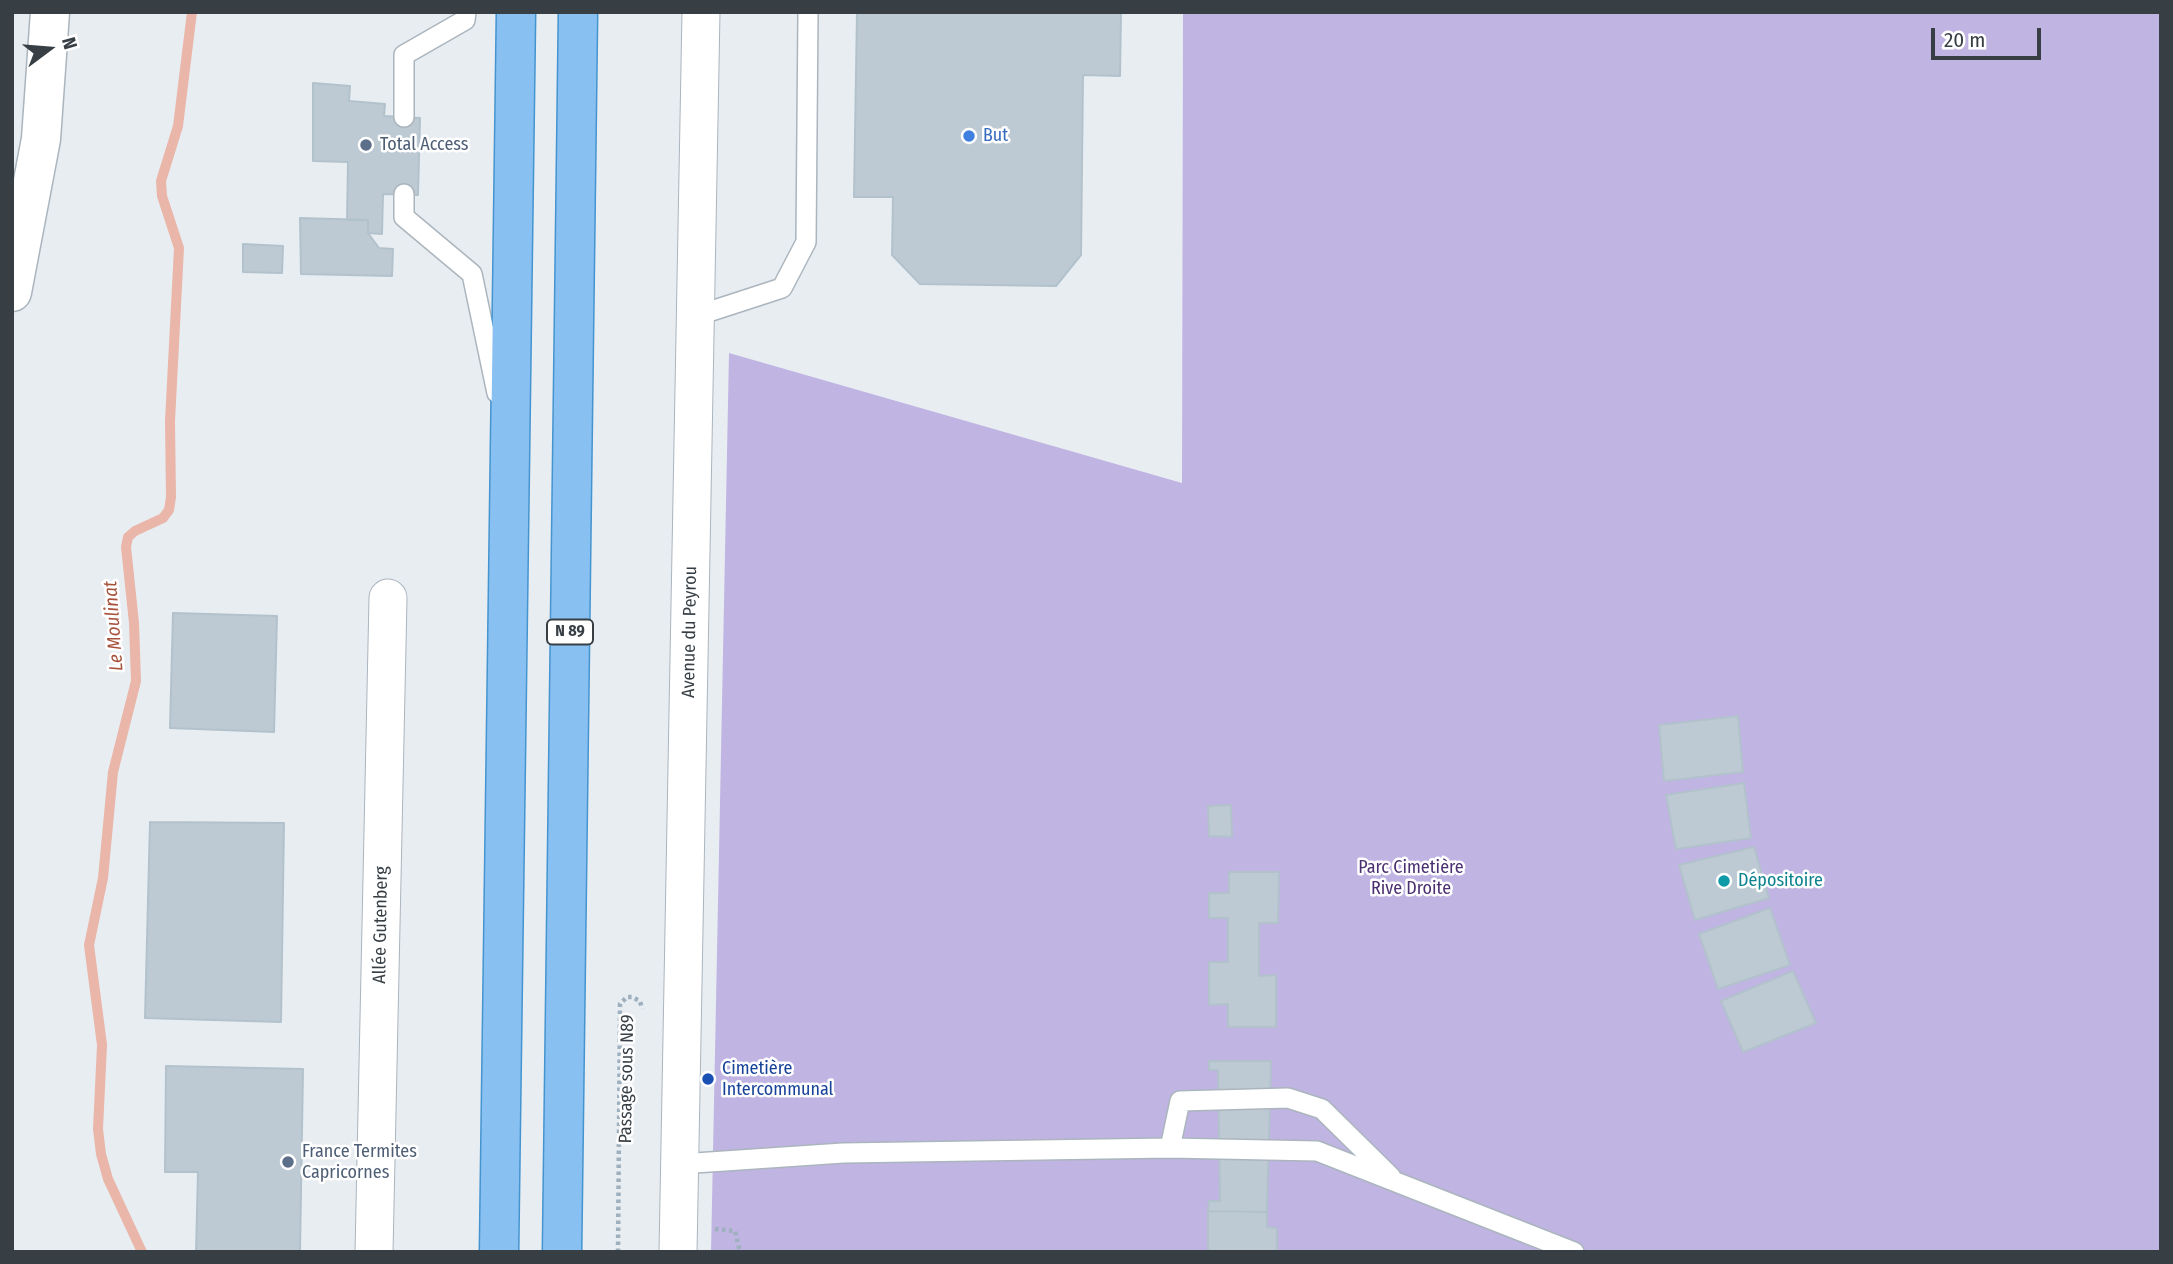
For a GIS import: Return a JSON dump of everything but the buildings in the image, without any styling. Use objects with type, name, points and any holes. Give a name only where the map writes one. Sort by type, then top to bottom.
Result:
[{"type":"highway","points":[[499,1252],[516,12]]},
{"type":"highway","name":"N 89","points":[[562,1252],[578,12]]},
{"type":"street","points":[[12,292],[41,139],[50,12]]},
{"type":"street","name":"Avenue du Peyrou","points":[[678,1252],[701,12]]},
{"type":"street","name":"Allée Gutenberg","points":[[374,1252],[388,598]]},
{"type":"lane","points":[[404,117],[404,55],[465,20],[466,12]]},
{"type":"lane","points":[[696,316],[782,288],[806,242],[808,12]]},
{"type":"lane","points":[[404,194],[404,216],[472,274],[510,452]]},
{"type":"lane","points":[[1170,1148],[1180,1101],[1288,1098],[1322,1109],[1399,1185]]},
{"type":"lane","points":[[680,1164],[843,1153],[1170,1148],[1317,1151],[1574,1252]]},
{"type":"path","name":"Passage sous N89","points":[[618,1252],[620,1004],[623,1000],[632,997],[640,1001],[642,1018]]},
{"type":"green space","name":"Parc Cimetière Rive Droite","points":[[1183,12],[2161,12],[2161,1252],[711,1252],[729,353],[1182,483]]},
{"type":"waterway","name":"Le Moulinat","points":[[142,1252],[108,1179],[101,1154],[98,1129],[102,1045],[89,945],[103,878],[113,772],[136,681],[134,623],[126,547],[128,537],[135,531],[163,518],[169,510],[171,497],[170,421],[179,248],[162,196],[161,181],[178,126],[192,12]]},
{"type":"place","name":"But","points":[[969,136]]},
{"type":"place","name":"Total Access","points":[[366,145]]},
{"type":"place","name":"Dépositoire","points":[[1724,881]]},
{"type":"place","name":"Cimetière Intercommunal","points":[[708,1079]]},
{"type":"place","name":"France Termites Capricornes","points":[[288,1162]]}]
